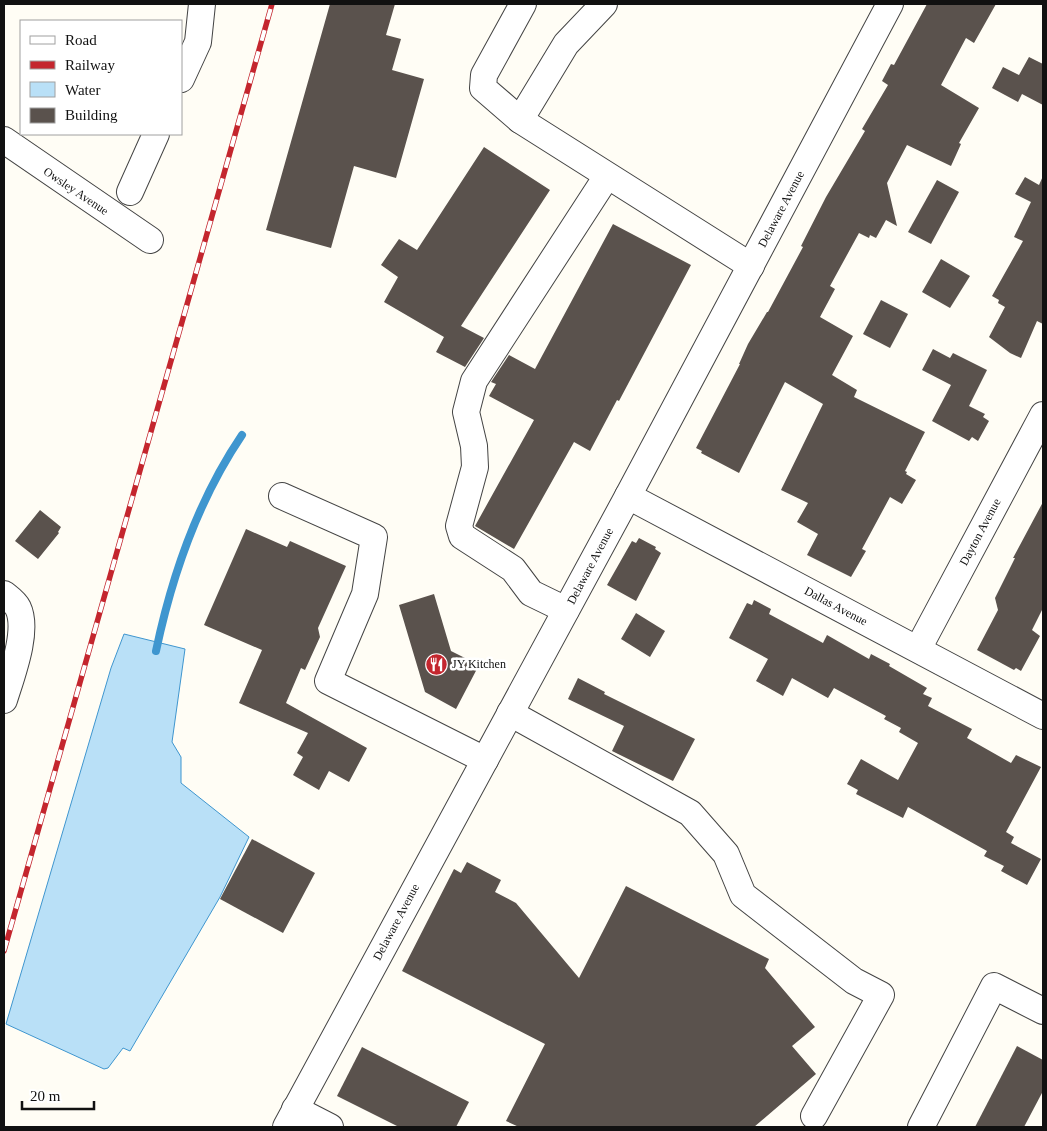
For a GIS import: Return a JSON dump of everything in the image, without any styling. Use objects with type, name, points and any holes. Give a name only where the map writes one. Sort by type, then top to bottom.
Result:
[{"type":"street","points":[[182,77],[198,42],[202,4]]},
{"type":"street","points":[[524,4],[484,75],[483,88],[520,120],[751,266]]},
{"type":"street","points":[[520,120],[566,44],[604,4]]},
{"type":"street","name":"Delaware Avenue","points":[[291,1118],[628,496],[890,4]]},
{"type":"street","points":[[130,192],[156,135]]},
{"type":"street","name":"Owsley Avenue","points":[[4,140],[150,240]]},
{"type":"street","points":[[566,610],[532,592],[513,569],[462,536],[459,526],[475,467],[474,446],[466,412],[474,381],[607,176]]},
{"type":"street","name":"Dayton Avenue","points":[[918,649],[1043,415]]},
{"type":"street","points":[[282,496],[374,537],[365,594],[328,681],[485,760]]},
{"type":"street","name":"Dallas Avenue","points":[[628,496],[1043,716]]},
{"type":"street","points":[[4,700],[17,654],[21,626],[19,609],[9,598]]},
{"type":"street","points":[[510,713],[690,814],[726,854],[743,895],[854,981],[881,995],[814,1116]]},
{"type":"street","points":[[921,1127],[994,986],[1043,1010]]},
{"type":"street","points":[[291,1118],[330,1127]]},
{"type":"water","points":[[124,634],[185,649],[172,742],[181,757],[181,783],[249,837],[220,897],[130,1051],[123,1048],[108,1068],[104,1069],[6,1024],[111,668]]},
{"type":"building","points":[[330,4],[395,4],[386,35],[401,39],[392,70],[424,79],[396,178],[354,166],[331,248],[266,230]]},
{"type":"building","points":[[927,4],[996,4],[974,43],[966,38],[941,85],[979,108],[959,143],[961,144],[951,166],[907,145],[887,183],[897,226],[886,220],[876,238],[870,235],[869,238],[859,233],[830,286],[835,289],[820,317],[853,336],[832,375],[857,390],[854,397],[925,432],[905,471],[907,472],[906,474],[916,480],[902,504],[890,497],[862,549],[866,551],[851,577],[807,555],[818,534],[797,522],[808,503],[781,490],[823,404],[785,382],[739,473],[701,453],[702,451],[696,448],[740,364],[748,344],[768,312],[803,247],[801,246],[826,197],[865,131],[862,129],[888,85],[882,81],[891,64],[894,65]]},
{"type":"building","points":[[1029,57],[1043,64],[1043,105],[1022,94],[1018,102],[992,88],[1003,67],[1019,75]]},
{"type":"building","points":[[484,147],[550,190],[461,326],[484,338],[465,367],[436,352],[444,337],[384,302],[398,277],[381,265],[399,239],[417,250]]},
{"type":"building","points":[[1043,176],[1043,324],[1037,321],[1021,358],[1010,353],[989,337],[1005,307],[992,296],[1023,241],[1014,237],[1031,202],[1015,194],[1025,177],[1039,185]]},
{"type":"building","points":[[937,180],[959,192],[931,244],[908,232]]},
{"type":"building","points":[[613,224],[691,265],[619,401],[617,400],[590,451],[574,442],[514,549],[475,526],[534,420],[489,396],[496,384],[491,382],[509,355],[535,369]]},
{"type":"building","points":[[941,259],[970,276],[950,308],[922,292]]},
{"type":"building","points":[[881,300],[908,314],[890,348],[863,334]]},
{"type":"building","points":[[933,349],[950,358],[953,353],[987,370],[969,406],[985,414],[983,417],[989,421],[978,441],[972,437],[969,441],[932,421],[951,385],[922,370]]},
{"type":"building","points":[[1043,502],[1043,608],[1032,630],[1040,636],[1021,671],[1016,668],[1014,670],[977,650],[998,610],[995,598],[1015,558],[1013,558]]},
{"type":"building","points":[[40,510],[61,527],[59,533],[38,559],[15,541]]},
{"type":"building","points":[[246,529],[287,547],[290,541],[346,566],[318,628],[320,637],[305,670],[301,668],[286,703],[367,748],[349,782],[329,771],[319,790],[293,775],[303,757],[297,753],[308,733],[239,703],[262,650],[204,625]]},
{"type":"building","points":[[639,538],[656,547],[655,549],[661,553],[636,601],[607,585],[632,541],[636,543]]},
{"type":"building","points":[[434,594],[451,651],[479,665],[456,709],[425,692],[399,605]]},
{"type":"building","points":[[754,600],[771,609],[769,614],[823,643],[827,635],[869,659],[871,654],[890,664],[889,666],[927,688],[923,694],[932,698],[928,706],[972,729],[967,738],[1011,763],[1016,755],[1041,767],[1006,832],[1014,837],[1011,843],[1041,859],[1027,885],[1001,871],[1004,866],[984,856],[987,851],[908,807],[903,818],[856,794],[858,790],[847,784],[861,759],[898,780],[918,743],[899,732],[901,728],[884,719],[886,716],[834,688],[828,698],[792,678],[783,696],[756,681],[768,659],[729,638],[747,603],[752,605]]},
{"type":"building","points":[[636,613],[665,631],[650,657],[621,639]]},
{"type":"building","points":[[578,678],[605,692],[604,694],[695,739],[673,781],[612,751],[624,726],[568,699]]},
{"type":"building","points":[[252,839],[315,873],[283,933],[220,899]]},
{"type":"building","points":[[467,862],[501,880],[495,892],[516,903],[579,978],[626,886],[769,959],[765,968],[815,1027],[792,1046],[816,1074],[754,1127],[519,1127],[506,1121],[545,1044],[402,971],[454,869],[461,873]]},
{"type":"building","points":[[1017,1046],[1043,1060],[1043,1091],[1024,1127],[975,1127]]},
{"type":"building","points":[[362,1047],[469,1102],[456,1127],[399,1127],[337,1096]]},
{"type":"waterway","points":[[156,651],[170,594],[188,539],[212,485],[242,435]]},
{"type":"railway","points":[[4,951],[272,4]]},
{"type":"place","name":"JY Kitchen","points":[[436,664]]}]
